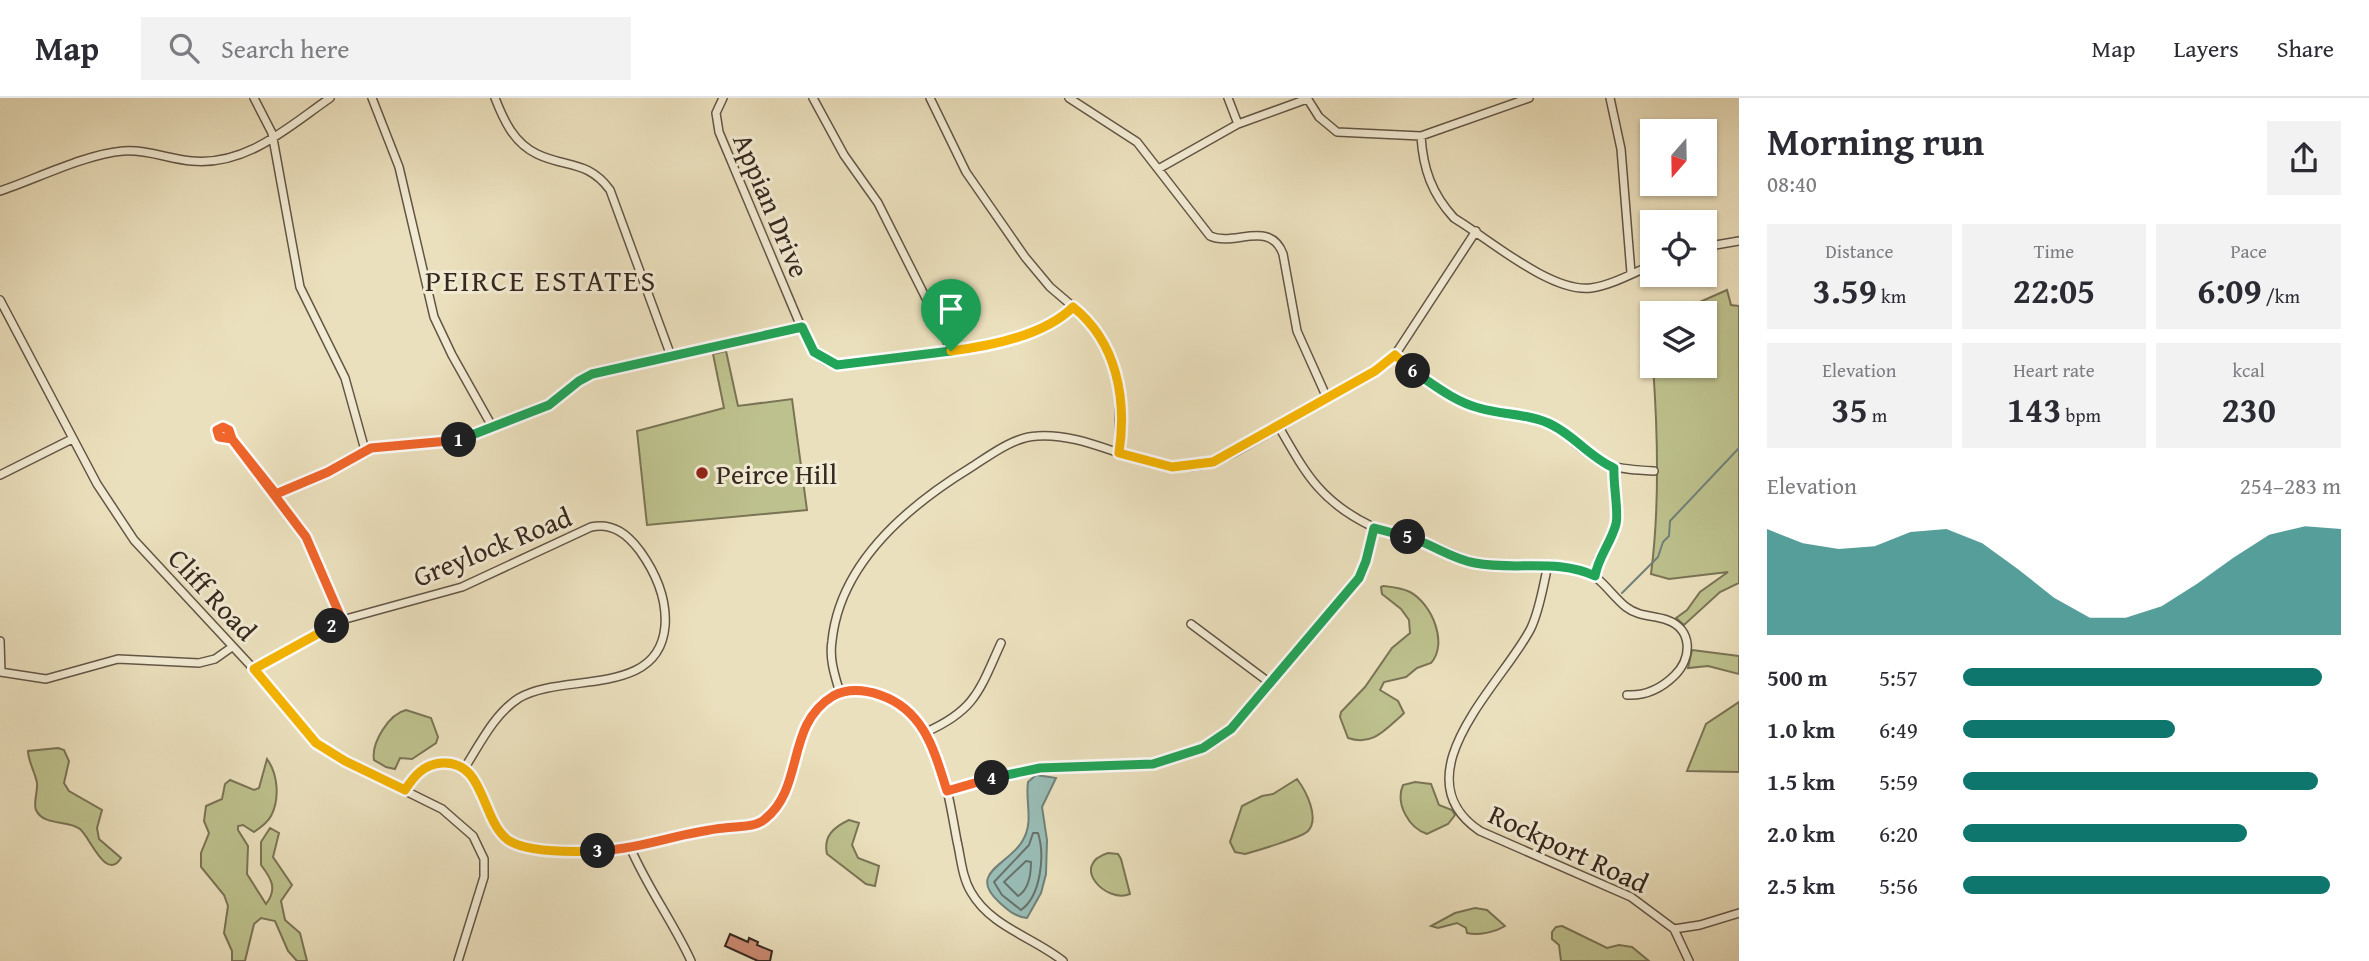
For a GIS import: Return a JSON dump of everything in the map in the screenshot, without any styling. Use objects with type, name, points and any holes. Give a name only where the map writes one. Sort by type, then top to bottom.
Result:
[{"type":"street","points":[[254,98],[272,137],[287,208],[298,282],[345,378],[365,450]]},
{"type":"street","points":[[0,191],[113,153],[141,152],[187,161],[219,161],[250,152],[330,98]]},
{"type":"street","points":[[372,98],[399,167],[434,317],[492,428]]},
{"type":"street","points":[[495,98],[508,126],[523,145],[540,156],[584,168],[598,176],[610,190],[671,356]]},
{"type":"street","name":"Appian Drive","points":[[723,98],[716,113],[717,129],[814,352],[837,365],[1003,342],[1059,318],[1073,307]]},
{"type":"street","points":[[813,98],[844,155],[881,209],[951,351]]},
{"type":"street","points":[[930,98],[964,167],[996,216],[1037,272],[1093,326],[1117,372],[1121,410],[1119,453]]},
{"type":"street","points":[[1069,98],[1133,139],[1160,168],[1202,229],[1210,236],[1223,240],[1259,235],[1274,240],[1280,247],[1290,285],[1297,331],[1327,398]]},
{"type":"street","points":[[1228,98],[1238,124]]},
{"type":"street","points":[[1160,168],[1238,124],[1307,98],[1318,117],[1337,132],[1421,136],[1529,98]]},
{"type":"street","points":[[1610,98],[1621,149],[1631,273]]},
{"type":"street","points":[[1421,136],[1422,163],[1435,193],[1454,218],[1546,278],[1564,286],[1593,287],[1640,270]]},
{"type":"street","points":[[840,693],[833,667],[831,643],[841,605],[857,573],[874,548],[910,508],[975,465],[1029,437],[1060,436],[1161,465],[1198,466],[1226,457],[1375,371],[1395,355],[1476,231]]},
{"type":"street","points":[[1717,245],[1739,241]]},
{"type":"street","name":"Cliff Road","points":[[0,300],[72,439],[121,524],[254,669],[316,743],[458,821],[473,836],[482,855],[484,873],[457,961]]},
{"type":"street","points":[[276,494],[328,472],[365,450],[381,446],[450,442],[492,428],[552,404],[588,376],[802,327]]},
{"type":"street","points":[[1395,355],[1412,370],[1458,400],[1479,408],[1527,415],[1556,426],[1599,461],[1614,468],[1654,471]]},
{"type":"street","points":[[1279,427],[1305,472],[1325,496],[1374,528],[1419,540],[1473,563],[1548,565],[1581,569],[1595,576],[1628,608],[1667,620],[1677,626],[1686,636],[1689,646],[1684,666],[1673,678],[1644,694],[1627,695]]},
{"type":"street","points":[[0,475],[72,439]]},
{"type":"street","points":[[232,439],[276,494],[309,542],[342,620]]},
{"type":"street","points":[[1595,576],[1598,559],[1616,524],[1614,468]]},
{"type":"street","name":"Greylock Road","points":[[254,669],[342,620],[462,587],[593,527],[616,529],[637,547],[655,577],[664,611],[664,630],[652,656],[642,666],[623,677],[550,687],[521,697],[496,719],[464,769]]},
{"type":"street","points":[[947,791],[1040,768],[1129,767],[1176,759],[1203,748],[1231,729],[1359,578],[1374,528]]},
{"type":"street","name":"Rockport Road","points":[[1548,565],[1531,627],[1468,719],[1453,764],[1451,794],[1457,811],[1465,822],[1513,847],[1631,897],[1674,929],[1689,961]]},
{"type":"street","points":[[1191,624],[1270,682]]},
{"type":"street","points":[[0,641],[1,672],[46,679],[118,659],[199,663],[215,659],[232,647]]},
{"type":"street","points":[[926,732],[948,722],[972,703],[1001,643]]},
{"type":"street","points":[[405,790],[417,774],[433,764],[448,763],[464,769],[475,781],[498,829],[513,843],[530,848],[587,851],[630,847],[715,829],[758,824],[783,796],[799,741],[811,714],[840,693],[860,690],[881,695],[912,713],[926,732],[947,791],[964,875],[971,892],[997,921],[1043,945],[1063,961]]},
{"type":"street","points":[[630,847],[642,876],[663,906],[691,961]]},
{"type":"street","points":[[1674,929],[1700,925],[1739,913]]},
{"type":"green space","points":[[1727,290],[1731,305],[1739,306],[1739,583],[1720,592],[1684,625],[1676,618],[1687,610],[1700,592],[1728,572],[1669,579],[1651,574],[1657,470],[1654,378],[1717,378],[1717,301],[1702,301]]},
{"type":"green space","name":"Peirce Hill","points":[[726,351],[738,406],[792,399],[807,510],[647,525],[637,431],[724,408],[713,354]]},
{"type":"green space","points":[[1383,586],[1404,590],[1418,597],[1431,614],[1438,635],[1438,645],[1431,663],[1417,668],[1406,677],[1384,682],[1380,690],[1398,701],[1404,713],[1377,736],[1356,740],[1348,738],[1340,717],[1341,712],[1365,687],[1392,648],[1410,633],[1409,620],[1401,609],[1382,594]]},
{"type":"green space","points":[[1692,650],[1739,656],[1739,674],[1708,666],[1688,668]]},
{"type":"green space","points":[[1739,702],[1739,772],[1687,771],[1706,724]]},
{"type":"green space","points":[[406,710],[431,718],[438,737],[436,743],[412,759],[400,758],[395,769],[386,767],[374,760],[375,746],[382,730],[393,717]]},
{"type":"green space","points":[[58,748],[64,750],[69,761],[64,783],[69,791],[102,810],[97,828],[99,839],[121,858],[115,864],[110,865],[99,856],[80,829],[50,821],[36,810],[37,783],[28,751]]},
{"type":"green space","points":[[267,759],[275,779],[277,794],[274,809],[268,820],[254,832],[243,825],[238,826],[238,830],[248,846],[247,874],[266,904],[272,888],[261,865],[261,842],[270,828],[279,833],[273,857],[292,885],[281,901],[285,920],[300,933],[307,961],[297,961],[288,951],[275,921],[261,918],[254,924],[245,961],[232,961],[232,951],[224,933],[228,906],[224,895],[201,867],[201,853],[209,833],[204,821],[206,806],[222,799],[225,784],[230,780],[254,790],[259,788]]},
{"type":"green space","points":[[1297,779],[1308,797],[1312,812],[1313,819],[1308,831],[1245,854],[1235,852],[1230,842],[1242,806],[1262,796],[1273,794]]},
{"type":"green space","points":[[1415,782],[1431,784],[1439,805],[1452,810],[1455,815],[1448,824],[1427,834],[1409,821],[1402,807],[1401,792],[1403,785]]},
{"type":"green space","points":[[849,820],[859,823],[852,845],[858,858],[879,866],[875,886],[866,884],[827,854],[828,837]]},
{"type":"green space","points":[[1108,853],[1118,854],[1121,859],[1130,894],[1111,894],[1095,882],[1091,874],[1092,866],[1097,859]]},
{"type":"green space","points":[[1475,908],[1487,910],[1505,926],[1476,934],[1467,933],[1466,928],[1457,923],[1438,928],[1431,926],[1455,913]]},
{"type":"green space","points":[[1562,926],[1607,948],[1619,945],[1632,947],[1649,961],[1561,961],[1559,945],[1552,939],[1552,932],[1556,927]]},
{"type":"water","points":[[1036,775],[1056,778],[1042,807],[1047,840],[1046,874],[1041,893],[1027,918],[1015,915],[1002,905],[990,892],[987,883],[994,869],[1023,840],[1029,819],[1028,782]]},
{"type":"building","points":[[730,934],[748,942],[749,938],[758,942],[757,945],[772,951],[770,961],[758,961],[725,946]]},
{"type":"waterway","points":[[1622,593],[1658,557],[1663,542],[1669,536],[1670,521],[1739,448]]},
{"type":"place","name":"Peirce Hill","points":[[702,473]]},
{"type":"district","name":"PEIRCE ESTATES","points":[[541,280]]},
{"type":"route","points":[[951,351],[837,365],[827,362],[814,352],[802,327],[592,374],[576,383],[552,404],[465,439],[371,448],[328,472],[276,494],[245,454],[232,439],[217,435],[220,428],[229,430],[232,439],[303,532],[342,620],[254,669],[316,743],[352,765],[405,790],[426,767],[440,763],[456,765],[473,777],[492,821],[513,843],[530,848],[605,850],[715,829],[758,824],[777,807],[783,796],[799,741],[811,714],[840,693],[860,690],[881,695],[912,713],[926,732],[947,791],[1009,773],[1040,768],[1129,767],[1176,759],[1203,748],[1231,729],[1359,578],[1374,528],[1437,546],[1473,563],[1548,565],[1581,569],[1595,576],[1598,559],[1616,524],[1614,468],[1599,461],[1556,426],[1527,415],[1479,408],[1458,400],[1412,370],[1395,355],[1375,371],[1230,454],[1198,466],[1182,467],[1161,465],[1119,453],[1121,410],[1117,372],[1093,326],[1073,307],[1059,318],[1003,342],[951,351]]}]
